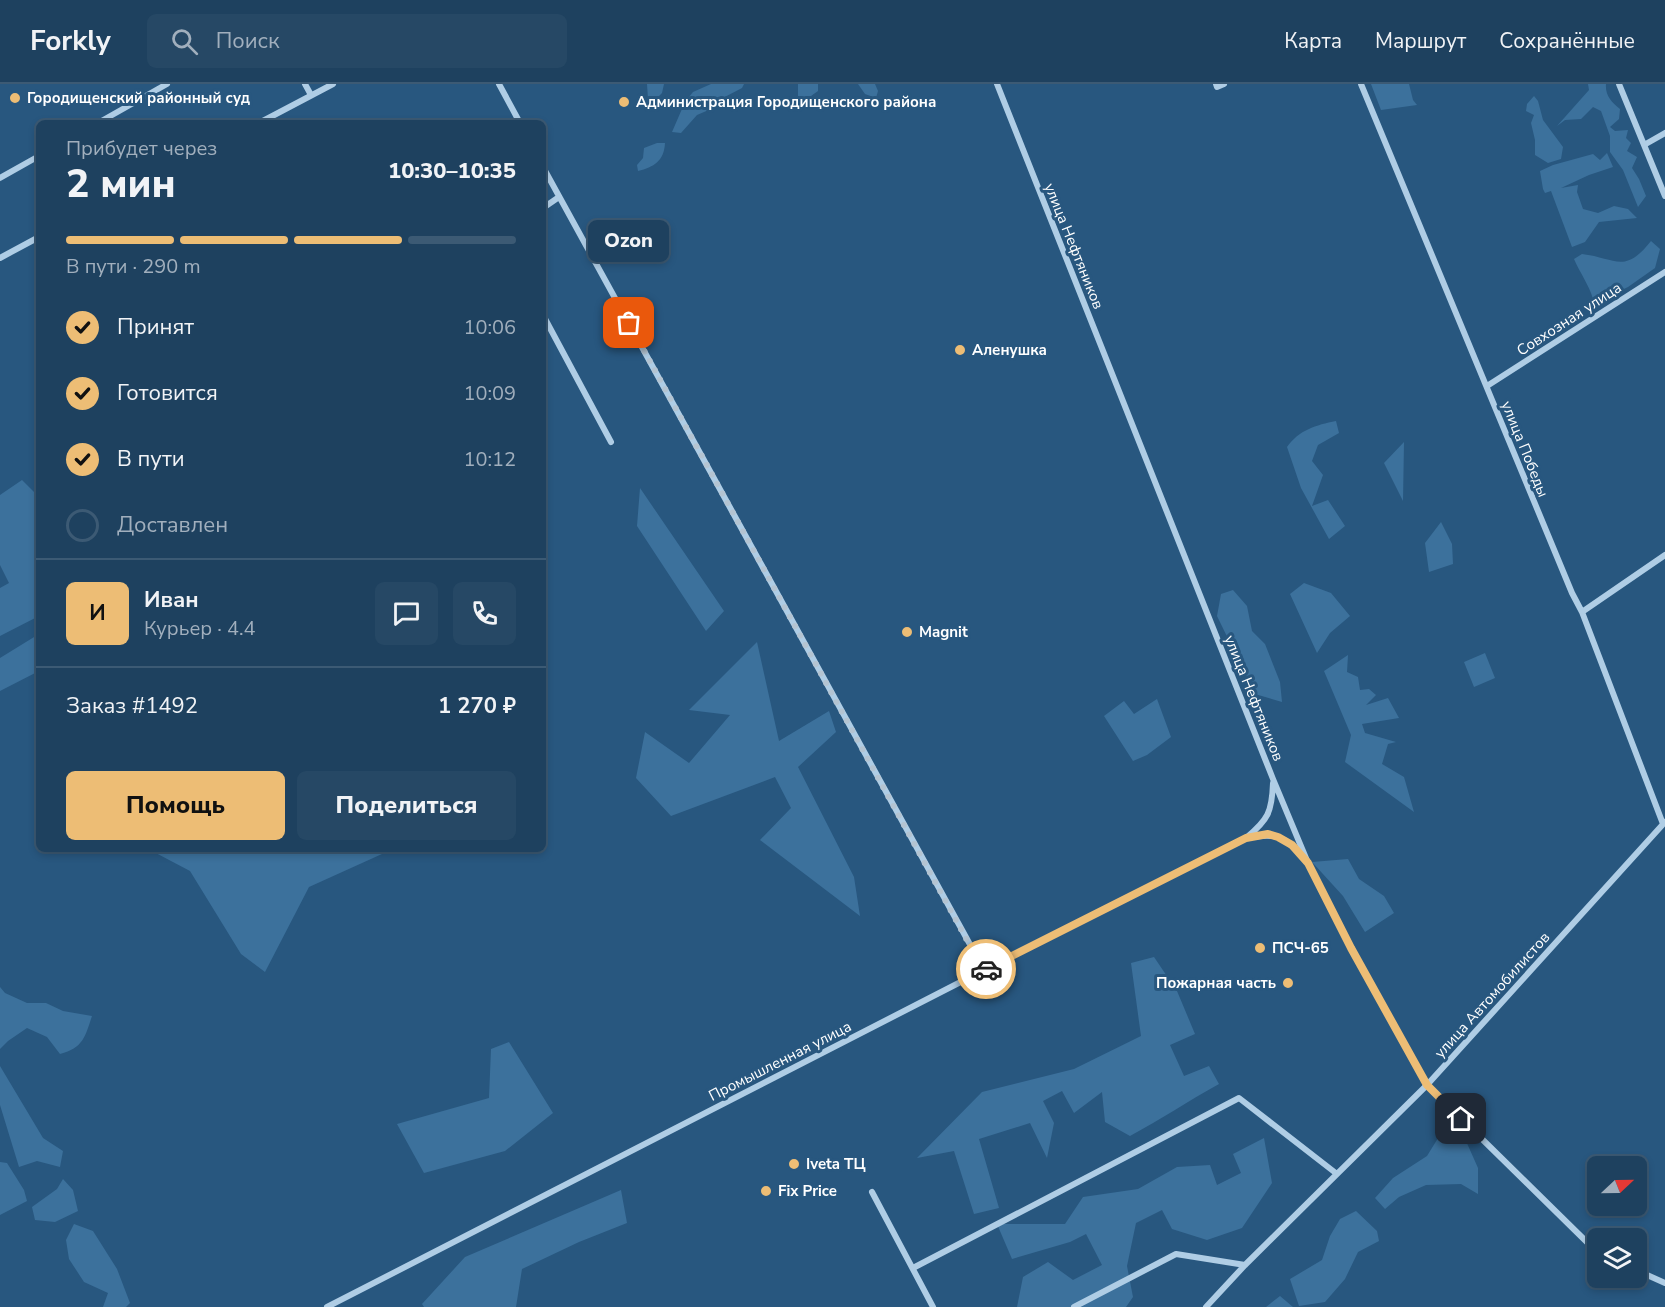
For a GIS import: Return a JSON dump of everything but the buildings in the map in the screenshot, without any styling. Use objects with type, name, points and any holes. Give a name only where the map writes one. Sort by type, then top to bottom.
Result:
[{"type":"street","points":[[103,120],[167,84]]},
{"type":"street","points":[[305,84],[311,95]]},
{"type":"street","points":[[265,120],[333,84]]},
{"type":"street","points":[[499,84],[518,120]]},
{"type":"street","name":"улица Нефтяников","points":[[997,84],[1273,779],[1308,863],[1351,948],[1427,1085],[1587,1242]]},
{"type":"street","points":[[1216,84],[1217,87],[1224,84]]},
{"type":"street","name":"улица Победы","points":[[1361,84],[1582,612],[1664,823]]},
{"type":"street","points":[[1619,84],[1665,196]]},
{"type":"street","points":[[1644,145],[1665,134]]},
{"type":"street","points":[[0,178],[36,158]]},
{"type":"street","points":[[546,173],[984,970]]},
{"type":"street","points":[[546,206],[559,197]]},
{"type":"street","points":[[0,258],[36,239]]},
{"type":"street","name":"Совхозная улица","points":[[1487,386],[1665,272]]},
{"type":"street","points":[[546,321],[611,442]]},
{"type":"street","points":[[1582,612],[1665,555]]},
{"type":"street","name":"Промышленная улица","points":[[327,1307],[1246,838],[1263,824],[1269,815],[1273,799],[1273,779]]},
{"type":"street","name":"улица Автомобилистов","points":[[1206,1307],[1245,1265],[1427,1085],[1664,823]]},
{"type":"street","name":"Промышленная улица","points":[[1246,838],[1268,834],[1278,837],[1292,845],[1308,863]]},
{"type":"street","points":[[914,1268],[1239,1098],[1337,1174]]},
{"type":"street","points":[[872,1192],[933,1307]]},
{"type":"street","points":[[1074,1307],[1176,1254],[1245,1265]]},
{"type":"street","points":[[1647,1275],[1665,1283]]},
{"type":"shaded area","points":[[647,84],[664,84],[662,93],[657,98],[648,99]]},
{"type":"shaded area","points":[[711,84],[744,84],[742,88],[719,100],[711,109],[697,115],[681,133],[672,132],[685,102],[693,92]]},
{"type":"shaded area","points":[[798,84],[818,84],[818,91],[804,101],[798,98]]},
{"type":"shaded area","points":[[858,84],[875,84],[878,91],[876,98],[865,94]]},
{"type":"shaded area","points":[[1371,84],[1409,84],[1413,100],[1417,105],[1381,110]]},
{"type":"shaded area","points":[[1588,84],[1606,84],[1609,98],[1620,109],[1619,119],[1610,127],[1615,131],[1628,130],[1626,138],[1631,143],[1627,151],[1637,157],[1632,168],[1646,196],[1638,207],[1623,170],[1610,152],[1610,136],[1601,111],[1593,107],[1581,119],[1565,120],[1557,126],[1589,90]]},
{"type":"shaded area","points":[[1534,96],[1538,101],[1543,120],[1563,147],[1561,159],[1548,163],[1535,155],[1535,140],[1531,123],[1534,115],[1526,111],[1527,104]]},
{"type":"shaded area","points":[[657,143],[665,143],[660,159],[653,165],[638,171],[637,165],[643,158],[644,148]]},
{"type":"shaded area","points":[[1607,153],[1613,167],[1561,188],[1578,185],[1577,192],[1583,209],[1598,213],[1614,206],[1628,209],[1637,218],[1599,222],[1585,242],[1572,247],[1551,191],[1545,193],[1543,189],[1540,171],[1593,154],[1600,160]]},
{"type":"shaded area","points":[[1651,241],[1660,249],[1655,268],[1628,287],[1609,296],[1593,299],[1574,259],[1582,254],[1612,261],[1626,261],[1634,258]]},
{"type":"shaded area","points":[[1336,421],[1339,433],[1318,445],[1312,461],[1323,475],[1312,506],[1328,500],[1345,526],[1329,539],[1301,488],[1287,447],[1297,436],[1308,429]]},
{"type":"shaded area","points":[[1404,442],[1403,501],[1384,463]]},
{"type":"shaded area","points":[[22,480],[36,494],[36,618],[0,636],[0,588],[9,583],[0,565],[0,495]]},
{"type":"shaded area","points":[[640,488],[724,611],[706,631],[637,526]]},
{"type":"shaded area","points":[[1441,522],[1452,544],[1453,564],[1429,572],[1425,543]]},
{"type":"shaded area","points":[[1304,583],[1331,593],[1350,616],[1330,633],[1317,653],[1290,594]]},
{"type":"shaded area","points":[[1233,590],[1247,606],[1252,631],[1265,644],[1280,682],[1282,702],[1255,694],[1217,616],[1221,594]]},
{"type":"shaded area","points":[[36,636],[36,673],[0,691],[0,658]]},
{"type":"shaded area","points":[[757,642],[779,741],[829,711],[836,732],[798,767],[854,877],[860,916],[760,840],[791,808],[775,777],[671,816],[636,778],[645,732],[689,763],[730,715],[689,710]]},
{"type":"shaded area","points":[[1485,653],[1495,678],[1474,687],[1464,662]]},
{"type":"shaded area","points":[[1348,655],[1347,672],[1358,677],[1360,690],[1369,689],[1376,695],[1366,705],[1388,698],[1399,718],[1362,724],[1365,733],[1396,742],[1388,744],[1382,764],[1404,777],[1414,812],[1345,762],[1351,735],[1324,671]]},
{"type":"shaded area","points":[[1157,699],[1171,737],[1147,755],[1133,761],[1104,716],[1124,701],[1134,714]]},
{"type":"shaded area","points":[[154,852],[386,852],[309,887],[265,972],[241,954],[190,871]]},
{"type":"shaded area","points":[[1348,859],[1359,879],[1384,896],[1394,913],[1365,932],[1343,896],[1312,862]]},
{"type":"shaded area","points":[[1154,957],[1177,991],[1195,1034],[1170,1045],[1184,1076],[1209,1066],[1219,1084],[1130,1136],[1105,1122],[1102,1092],[1074,1113],[1062,1091],[1043,1101],[1054,1123],[1047,1158],[1030,1123],[979,1139],[999,1208],[974,1214],[954,1151],[917,1158],[982,1092],[1074,1069],[1141,1036],[1131,963]]},
{"type":"shaded area","points":[[0,987],[5,993],[27,1003],[46,1003],[63,1011],[92,1016],[82,1041],[68,1052],[60,1054],[47,1037],[27,1028],[0,1049]]},
{"type":"shaded area","points":[[509,1042],[553,1113],[505,1151],[424,1173],[397,1124],[489,1098],[491,1049]]},
{"type":"shaded area","points":[[0,1066],[43,1138],[63,1151],[60,1167],[37,1161],[19,1167],[0,1105]]},
{"type":"shaded area","points":[[1443,1130],[1466,1141],[1478,1168],[1478,1194],[1461,1184],[1426,1185],[1399,1197],[1385,1209],[1375,1198],[1393,1178],[1427,1156]]},
{"type":"shaded area","points":[[1264,1138],[1272,1183],[1242,1228],[1207,1240],[1172,1229],[1162,1210],[1136,1223],[1127,1266],[1133,1297],[1126,1307],[1017,1307],[1023,1277],[1048,1262],[1073,1280],[1102,1265],[1086,1234],[1070,1242],[1012,1259],[997,1224],[1065,1224],[1083,1197],[1138,1189],[1177,1167],[1210,1165],[1217,1185],[1241,1173],[1233,1154]]},
{"type":"shaded area","points":[[0,1162],[7,1163],[24,1190],[27,1201],[0,1215]]},
{"type":"shaded area","points":[[63,1179],[73,1190],[78,1211],[55,1222],[35,1220],[32,1207],[57,1189]]},
{"type":"shaded area","points":[[621,1190],[627,1223],[579,1242],[522,1269],[516,1307],[424,1307],[422,1304],[465,1257]]},
{"type":"shaded area","points":[[1356,1211],[1377,1231],[1379,1241],[1358,1252],[1345,1279],[1325,1302],[1299,1306],[1290,1279],[1322,1260],[1330,1236],[1340,1219]]},
{"type":"shaded area","points":[[74,1224],[93,1231],[117,1269],[130,1303],[126,1307],[103,1307],[108,1293],[84,1282],[69,1259],[66,1240]]},
{"type":"shaded area","points":[[1280,1296],[1293,1307],[1266,1307]]},
{"type":"way so far","points":[[629,323],[974,953],[984,970],[986,969]]},
{"type":"place","name":"Городищенский районный суд","points":[[15,98]]},
{"type":"place","name":"Администрация Городищенского района","points":[[624,102]]},
{"type":"place","name":"Ozon","points":[[629,323]]},
{"type":"place","name":"Аленушка","points":[[960,350]]},
{"type":"place","name":"Magnit","points":[[907,632]]},
{"type":"place","name":"ПСЧ-65","points":[[1260,948]]},
{"type":"place","name":"Пожарная часть","points":[[1288,983]]},
{"type":"place","name":"Iveta ТЦ","points":[[794,1164]]},
{"type":"place","name":"Fix Price","points":[[766,1191]]},
{"type":"route","points":[[986,969],[1246,838],[1268,834],[1278,837],[1292,845],[1308,863],[1351,948],[1427,1085],[1461,1119]]}]
